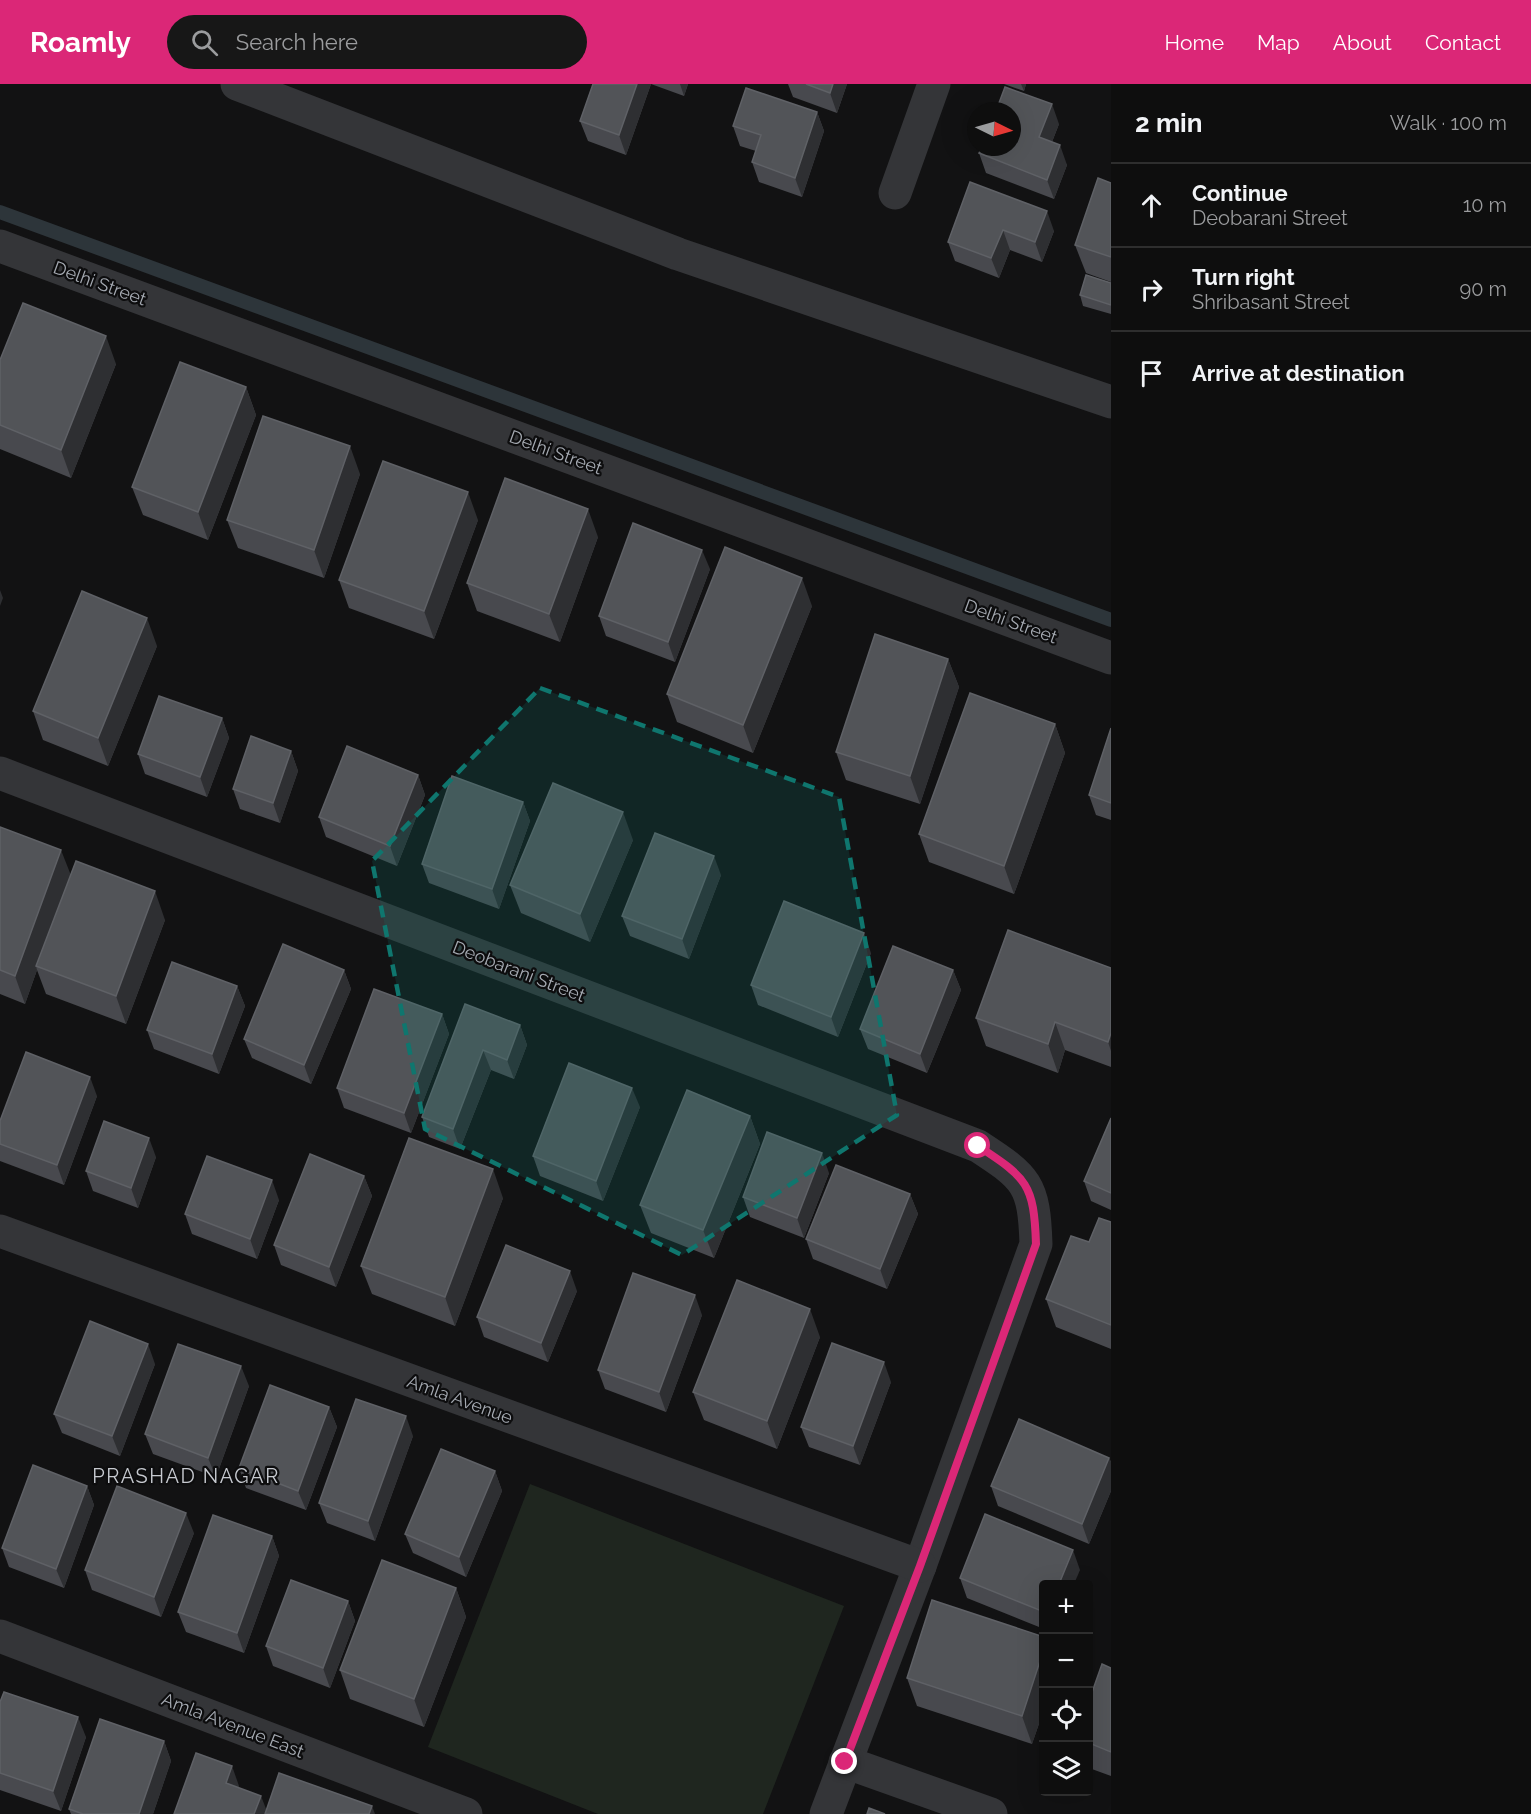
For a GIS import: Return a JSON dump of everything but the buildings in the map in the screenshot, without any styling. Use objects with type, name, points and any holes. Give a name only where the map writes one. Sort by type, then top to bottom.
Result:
[{"type":"street","points":[[237,84],[678,254],[1111,402]]},
{"type":"street","points":[[895,193],[934,84]]},
{"type":"street","name":"Delhi Street","points":[[0,246],[1111,658]]},
{"type":"street","name":"Deobarani Street","points":[[0,773],[978,1146],[1012,1169],[1027,1186],[1035,1211],[1036,1244],[920,1566]]},
{"type":"street","name":"Amla Avenue","points":[[0,1231],[920,1566]]},
{"type":"street","points":[[826,1814],[920,1566]]},
{"type":"street","name":"Amla Avenue East","points":[[0,1636],[466,1814]]},
{"type":"street","points":[[845,1762],[991,1814]]},
{"type":"highlighted area","points":[[540,688],[839,797],[897,1115],[682,1255],[425,1129],[372,861]]},
{"type":"shaded area","points":[[530,1484],[844,1606],[763,1814],[598,1814],[428,1747]]},
{"type":"waterway","points":[[0,212],[1111,620]]},
{"type":"district","name":"PRASHAD NAGAR","points":[[186,1476]]},
{"type":"route","points":[[845,1762],[920,1566],[1036,1244],[1035,1211],[1027,1186],[1012,1169],[978,1146]]}]
